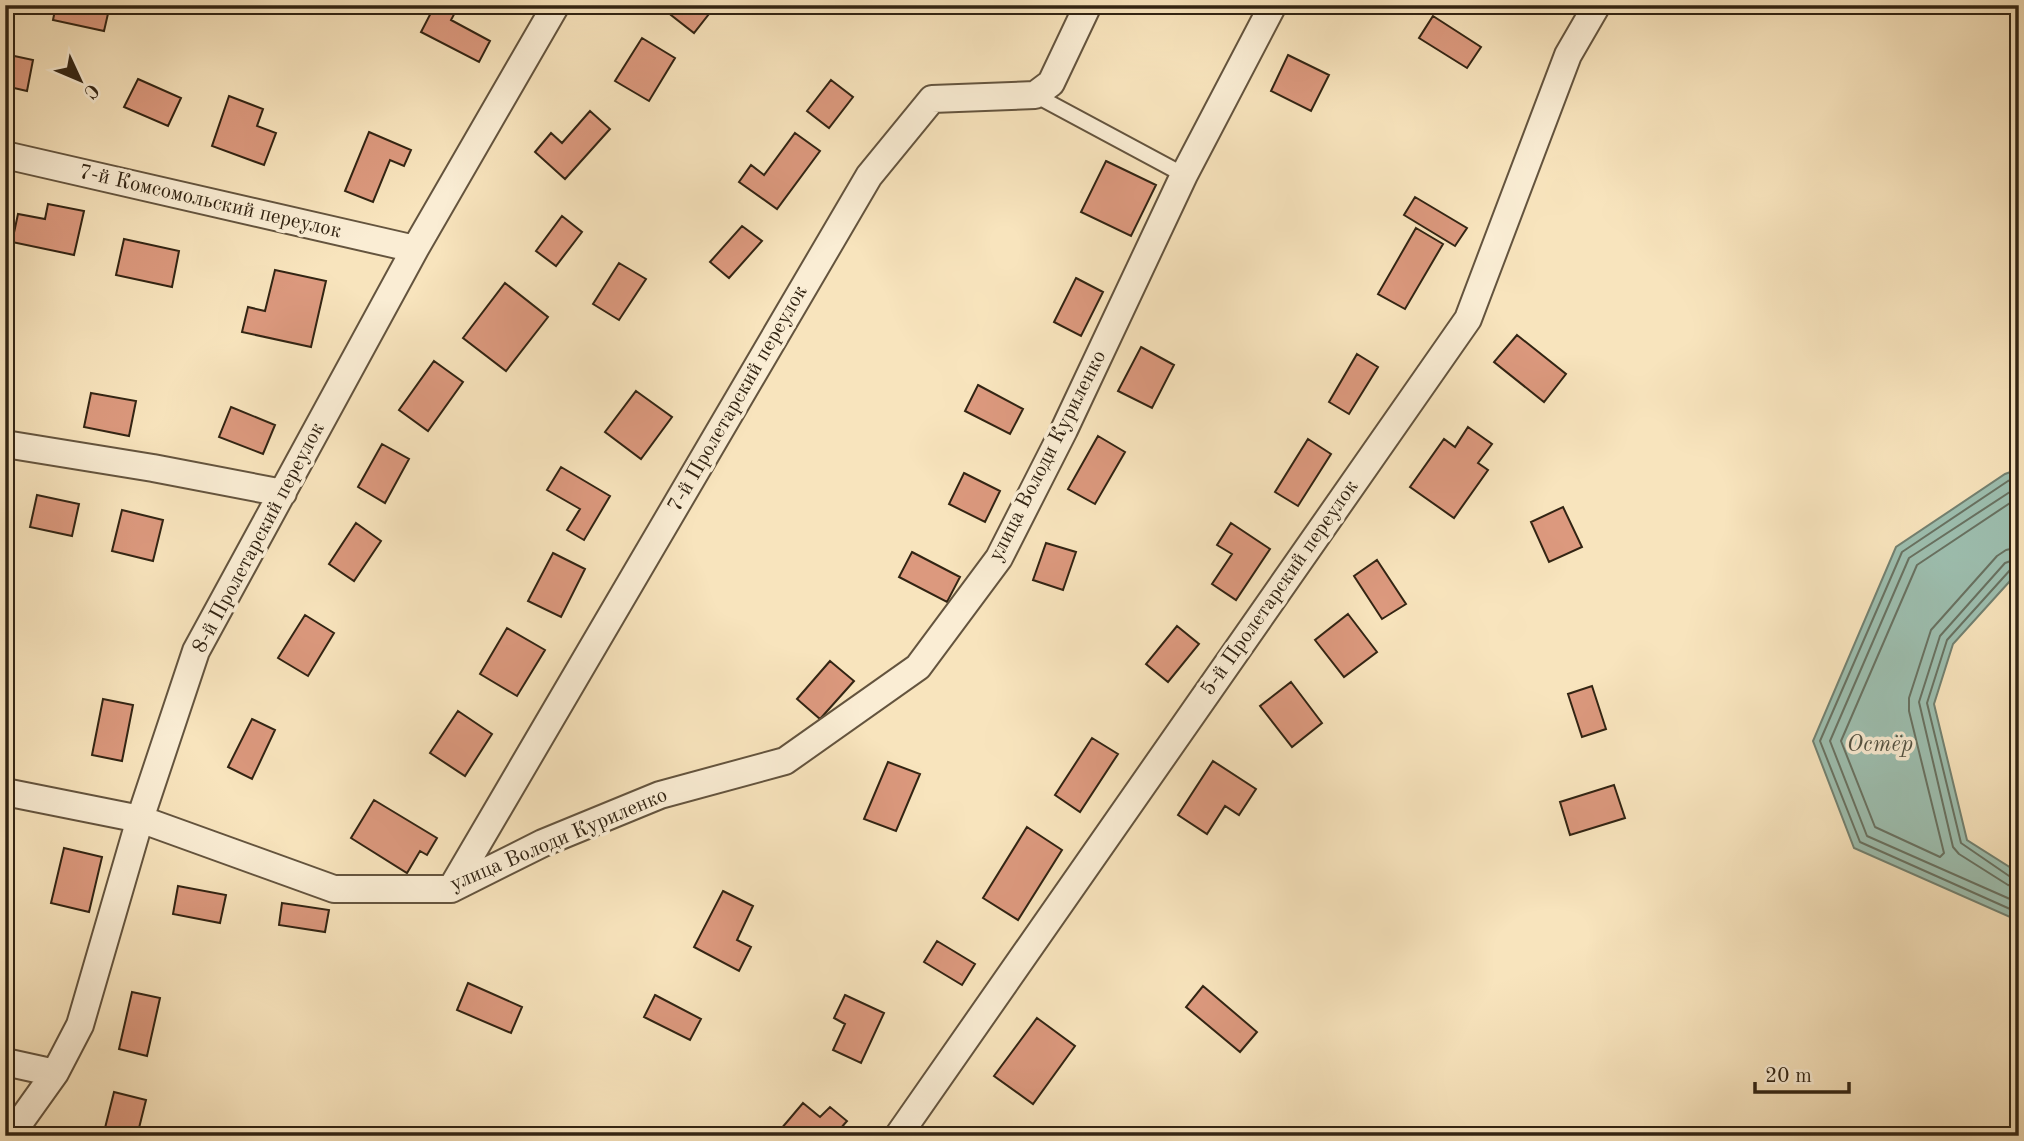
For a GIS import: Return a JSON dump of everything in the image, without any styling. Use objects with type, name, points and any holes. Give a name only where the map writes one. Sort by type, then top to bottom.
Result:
[{"type":"street","name":"8-й Пролетарский переулок","points":[[10,1136],[55,1073],[80,1025],[140,820],[196,652],[415,250],[556,5]]},
{"type":"street","points":[[1035,95],[1051,83],[1088,5]]},
{"type":"street","name":"улица Володи Куриленко","points":[[5,792],[140,820],[334,889],[451,889],[542,843],[660,795],[785,761],[918,667],[999,558],[1064,430],[1184,175],[1273,5]]},
{"type":"street","name":"5-й Пролетарский переулок","points":[[898,1136],[1468,319],[1568,55],[1597,5]]},
{"type":"street","name":"7-й Пролетарский переулок","points":[[451,889],[869,176],[932,99],[1035,95]]},
{"type":"street","name":"7-й Комсомольский переулок","points":[[5,155],[415,250]]},
{"type":"street","points":[[5,444],[283,493]]},
{"type":"street","points":[[5,1062],[55,1073]]},
{"type":"lane","points":[[1035,95],[1184,175]]},
{"type":"water","name":"Остёр","points":[[2019,469],[2019,571],[1953,644],[1934,704],[1967,840],[2019,873],[2019,921],[1854,848],[1813,741],[1896,547],[2005,474]]},
{"type":"building","points":[[56,5],[110,5],[104,31],[53,20]]},
{"type":"building","points":[[435,5],[459,5],[451,20],[490,41],[479,62],[421,32]]},
{"type":"building","points":[[679,5],[716,5],[694,33],[671,15]]},
{"type":"building","points":[[1433,16],[1481,47],[1467,68],[1419,38]]},
{"type":"building","points":[[642,38],[675,58],[649,101],[615,81]]},
{"type":"building","points":[[5,54],[33,60],[27,91],[5,86]]},
{"type":"building","points":[[1288,55],[1329,75],[1311,111],[1271,91]]},
{"type":"building","points":[[138,79],[181,98],[168,126],[124,107]]},
{"type":"building","points":[[831,80],[853,97],[829,128],[807,111]]},
{"type":"building","points":[[229,96],[263,109],[257,126],[276,133],[264,165],[212,146]]},
{"type":"building","points":[[590,111],[610,129],[565,179],[535,152],[551,133],[562,143]]},
{"type":"building","points":[[369,132],[411,150],[404,166],[390,160],[373,202],[345,191]]},
{"type":"building","points":[[795,133],[820,151],[777,209],[739,182],[751,165],[764,175]]},
{"type":"building","points":[[1106,161],[1156,185],[1131,236],[1081,212]]},
{"type":"building","points":[[1415,197],[1467,228],[1455,246],[1404,215]]},
{"type":"building","points":[[48,204],[84,211],[74,255],[12,242],[18,214],[45,219]]},
{"type":"building","points":[[562,216],[582,232],[556,266],[536,251]]},
{"type":"building","points":[[742,226],[762,241],[729,278],[710,262]]},
{"type":"building","points":[[1416,228],[1443,244],[1405,309],[1378,294]]},
{"type":"building","points":[[124,239],[179,251],[172,287],[116,275]]},
{"type":"building","points":[[619,263],[646,279],[619,320],[593,304]]},
{"type":"building","points":[[275,270],[326,281],[311,347],[242,332],[248,307],[265,311]]},
{"type":"building","points":[[1076,278],[1103,292],[1081,336],[1054,322]]},
{"type":"building","points":[[505,283],[548,317],[506,371],[463,338]]},
{"type":"building","points":[[1517,335],[1566,374],[1544,402],[1494,362]]},
{"type":"building","points":[[1141,347],[1174,365],[1152,408],[1118,391]]},
{"type":"building","points":[[1357,354],[1378,367],[1349,414],[1329,402]]},
{"type":"building","points":[[434,361],[463,382],[428,431],[399,410]]},
{"type":"building","points":[[978,385],[1023,409],[1010,434],[965,411]]},
{"type":"building","points":[[636,391],[672,417],[641,459],[605,432]]},
{"type":"building","points":[[91,393],[136,401],[129,436],[84,427]]},
{"type":"building","points":[[231,407],[275,425],[263,454],[219,437]]},
{"type":"building","points":[[1468,427],[1492,444],[1478,463],[1488,470],[1454,518],[1410,487],[1444,439],[1455,447]]},
{"type":"building","points":[[1098,436],[1125,452],[1095,504],[1068,489]]},
{"type":"building","points":[[1308,439],[1331,454],[1298,506],[1275,492]]},
{"type":"building","points":[[382,444],[409,459],[385,503],[358,487]]},
{"type":"building","points":[[561,467],[610,496],[584,540],[567,530],[580,509],[547,490]]},
{"type":"building","points":[[964,473],[1000,491],[985,522],[949,504]]},
{"type":"building","points":[[37,495],[79,504],[72,536],[30,527]]},
{"type":"building","points":[[1563,507],[1582,547],[1549,562],[1531,522]]},
{"type":"building","points":[[122,510],[163,520],[153,561],[112,551]]},
{"type":"building","points":[[356,523],[381,541],[354,581],[329,564]]},
{"type":"building","points":[[1231,523],[1270,549],[1236,600],[1212,584],[1232,554],[1217,545]]},
{"type":"building","points":[[1046,543],[1076,552],[1063,590],[1033,580]]},
{"type":"building","points":[[912,552],[960,577],[947,602],[899,577]]},
{"type":"building","points":[[553,553],[585,569],[561,617],[528,601]]},
{"type":"building","points":[[1377,560],[1406,604],[1382,619],[1354,576]]},
{"type":"building","points":[[1348,614],[1377,652],[1344,677],[1315,640]]},
{"type":"building","points":[[305,615],[334,633],[308,676],[278,658]]},
{"type":"building","points":[[1177,626],[1199,644],[1168,682],[1146,664]]},
{"type":"building","points":[[507,628],[545,650],[517,696],[480,674]]},
{"type":"building","points":[[830,661],[854,681],[820,719],[797,699]]},
{"type":"building","points":[[1291,682],[1322,723],[1292,747],[1260,706]]},
{"type":"building","points":[[1592,686],[1606,729],[1582,737],[1568,694]]},
{"type":"building","points":[[5,694],[11,694],[5,726]]},
{"type":"building","points":[[103,699],[133,705],[122,761],[92,755]]},
{"type":"building","points":[[458,711],[492,734],[465,776],[430,753]]},
{"type":"building","points":[[252,719],[275,730],[252,779],[228,767]]},
{"type":"building","points":[[1092,738],[1118,754],[1080,812],[1055,795]]},
{"type":"building","points":[[1213,761],[1256,789],[1239,815],[1225,806],[1207,834],[1178,815]]},
{"type":"building","points":[[888,762],[920,774],[896,831],[864,819]]},
{"type":"building","points":[[1614,785],[1625,818],[1570,835],[1560,802]]},
{"type":"building","points":[[374,800],[437,838],[427,855],[420,851],[407,873],[351,838]]},
{"type":"building","points":[[1027,827],[1062,850],[1018,920],[983,898]]},
{"type":"building","points":[[64,848],[102,857],[89,912],[51,903]]},
{"type":"building","points":[[178,886],[226,895],[220,923],[173,914]]},
{"type":"building","points":[[723,891],[753,906],[737,940],[751,947],[739,971],[694,947]]},
{"type":"building","points":[[282,903],[329,910],[325,932],[279,925]]},
{"type":"building","points":[[937,941],[975,964],[962,985],[924,962]]},
{"type":"building","points":[[468,983],[522,1007],[511,1033],[457,1010]]},
{"type":"building","points":[[1203,986],[1257,1032],[1240,1052],[1186,1007]]},
{"type":"building","points":[[132,992],[160,998],[147,1056],[119,1049]]},
{"type":"building","points":[[655,995],[701,1019],[690,1040],[644,1017]]},
{"type":"building","points":[[845,995],[884,1013],[861,1063],[833,1050],[845,1024],[834,1018]]},
{"type":"building","points":[[1037,1018],[1075,1046],[1033,1104],[994,1076]]},
{"type":"building","points":[[114,1092],[146,1100],[137,1136],[103,1136]]},
{"type":"building","points":[[803,1103],[820,1117],[830,1107],[847,1121],[834,1136],[775,1136]]}]
